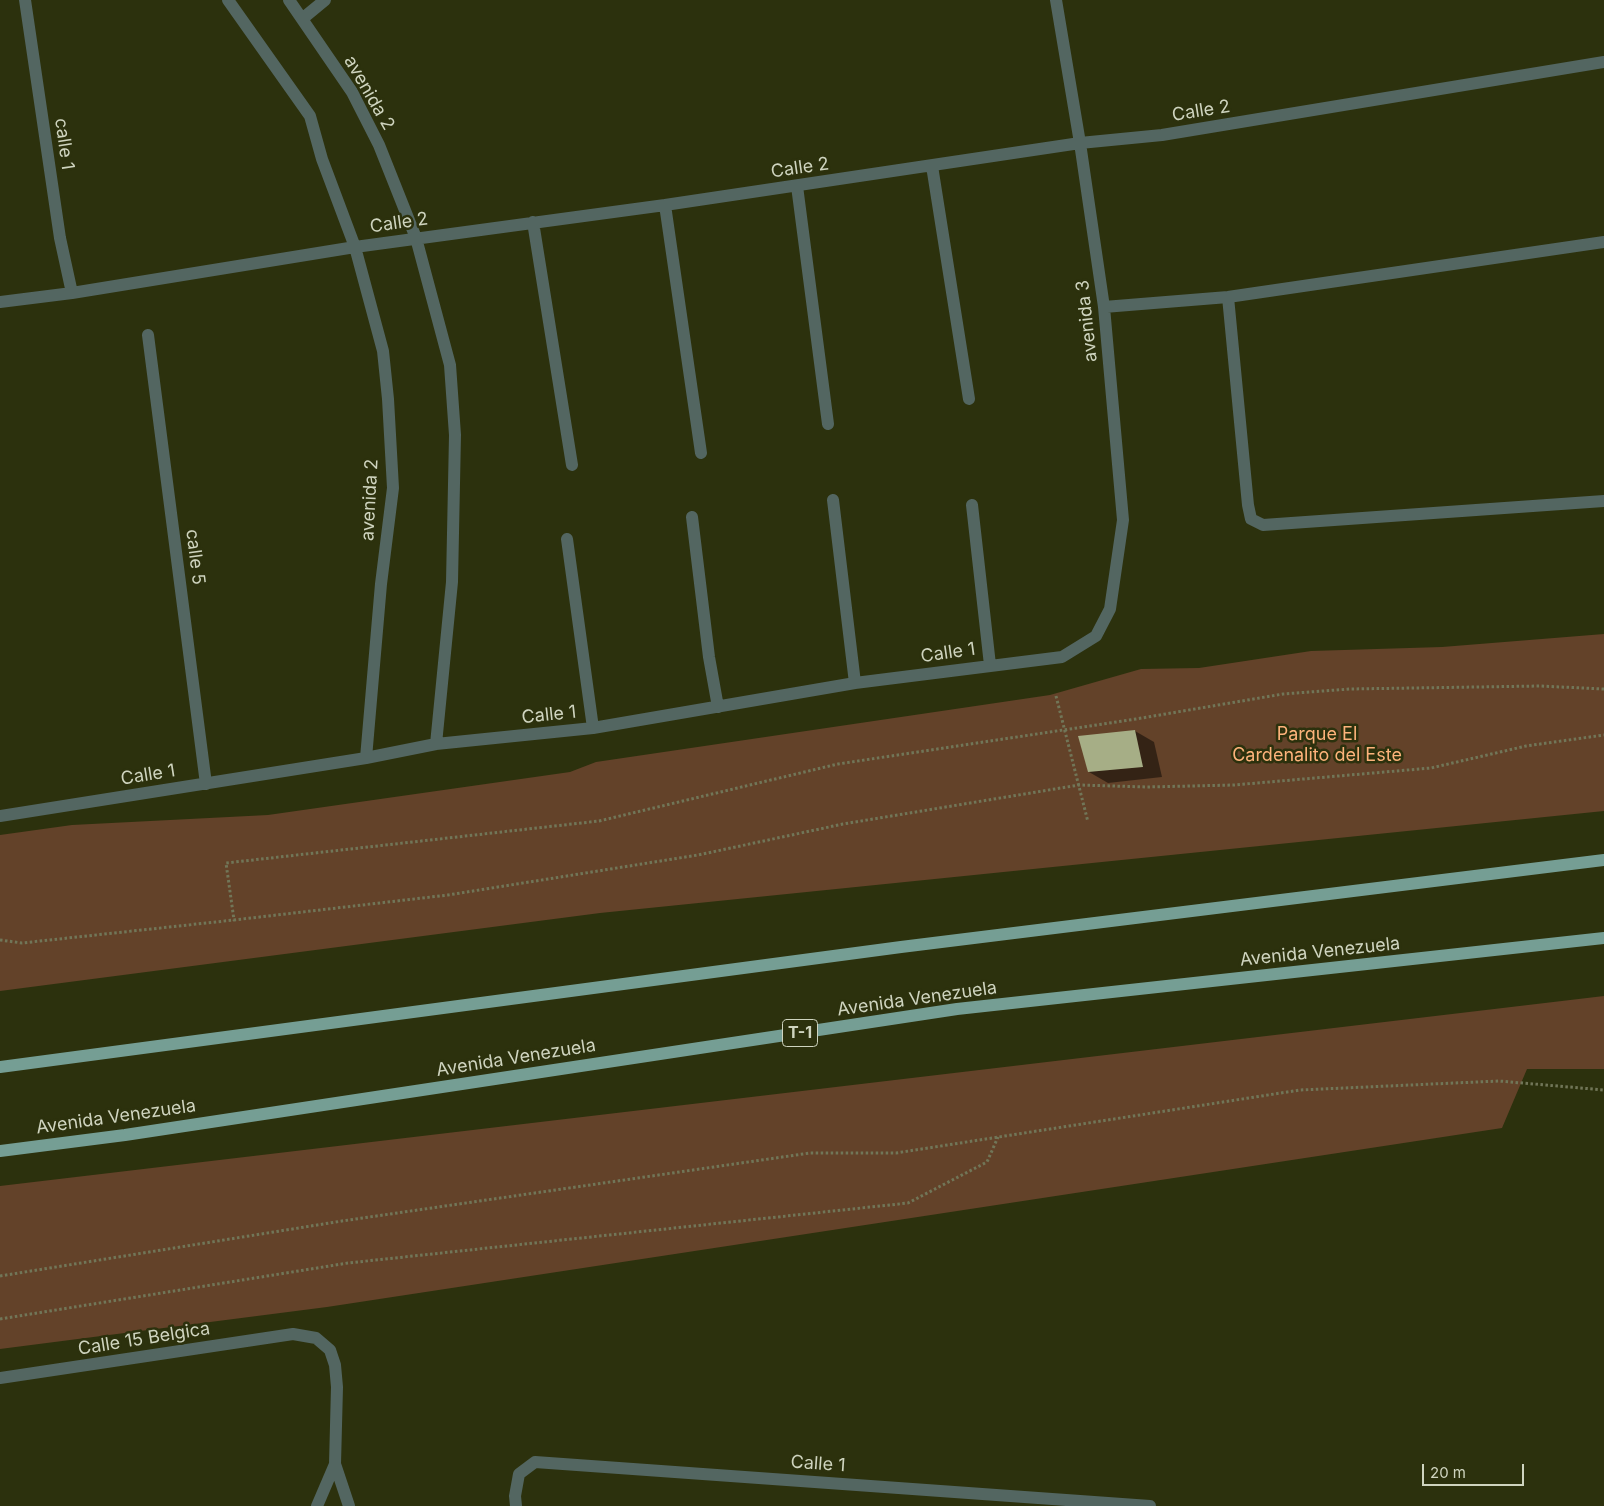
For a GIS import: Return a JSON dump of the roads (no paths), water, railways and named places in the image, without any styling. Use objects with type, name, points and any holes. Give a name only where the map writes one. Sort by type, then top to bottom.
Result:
[{"type":"main road","points":[[0,1067],[891,948],[1604,860]]},
{"type":"main road","name":"Avenida Venezuela","points":[[0,1151],[125,1135],[957,1009],[1604,938]]},
{"type":"street","name":"calle 1","points":[[25,0],[60,238],[72,293]]},
{"type":"street","name":"avenida 2","points":[[228,0],[310,116],[322,159],[355,247],[382,350],[388,399],[392,488],[381,584],[366,758]]},
{"type":"street","name":"avenida 2","points":[[289,0],[352,92],[379,145],[416,238],[450,365],[455,436],[452,582],[436,744]]},
{"type":"street","points":[[302,20],[325,0]]},
{"type":"street","name":"avenida 3","points":[[1056,0],[1104,307],[1123,520],[1110,609],[1096,636]]},
{"type":"street","name":"Calle 2","points":[[0,302],[72,293],[416,238],[665,205],[1080,144],[1162,135],[1604,62]]},
{"type":"street","points":[[932,166],[969,399]]},
{"type":"street","points":[[797,186],[828,424]]},
{"type":"street","points":[[665,205],[701,452]]},
{"type":"street","points":[[533,222],[572,466]]},
{"type":"street","points":[[1104,307],[1228,297],[1604,242]]},
{"type":"street","points":[[1228,297],[1248,505],[1251,519],[1263,526],[1604,501]]},
{"type":"street","name":"calle 5","points":[[148,335],[206,784]]},
{"type":"street","points":[[833,500],[855,683]]},
{"type":"street","points":[[972,505],[990,665]]},
{"type":"street","points":[[692,517],[709,657],[718,707]]},
{"type":"street","points":[[567,539],[593,728]]},
{"type":"street","name":"Calle 1","points":[[0,816],[366,758],[436,744],[593,728],[855,683],[1062,657],[1096,636]]},
{"type":"street","name":"Calle 15 Belgica","points":[[0,1378],[293,1334],[316,1338],[330,1350],[335,1365],[335,1464]]},
{"type":"street","name":"Calle 1","points":[[516,1506],[515,1496],[519,1474],[534,1462],[1150,1506]]},
{"type":"street","points":[[317,1506],[335,1464]]},
{"type":"street","points":[[335,1464],[349,1506]]},
{"type":"park label","name":"Parque El Cardenalito del Este","points":[[1317,745]]}]
